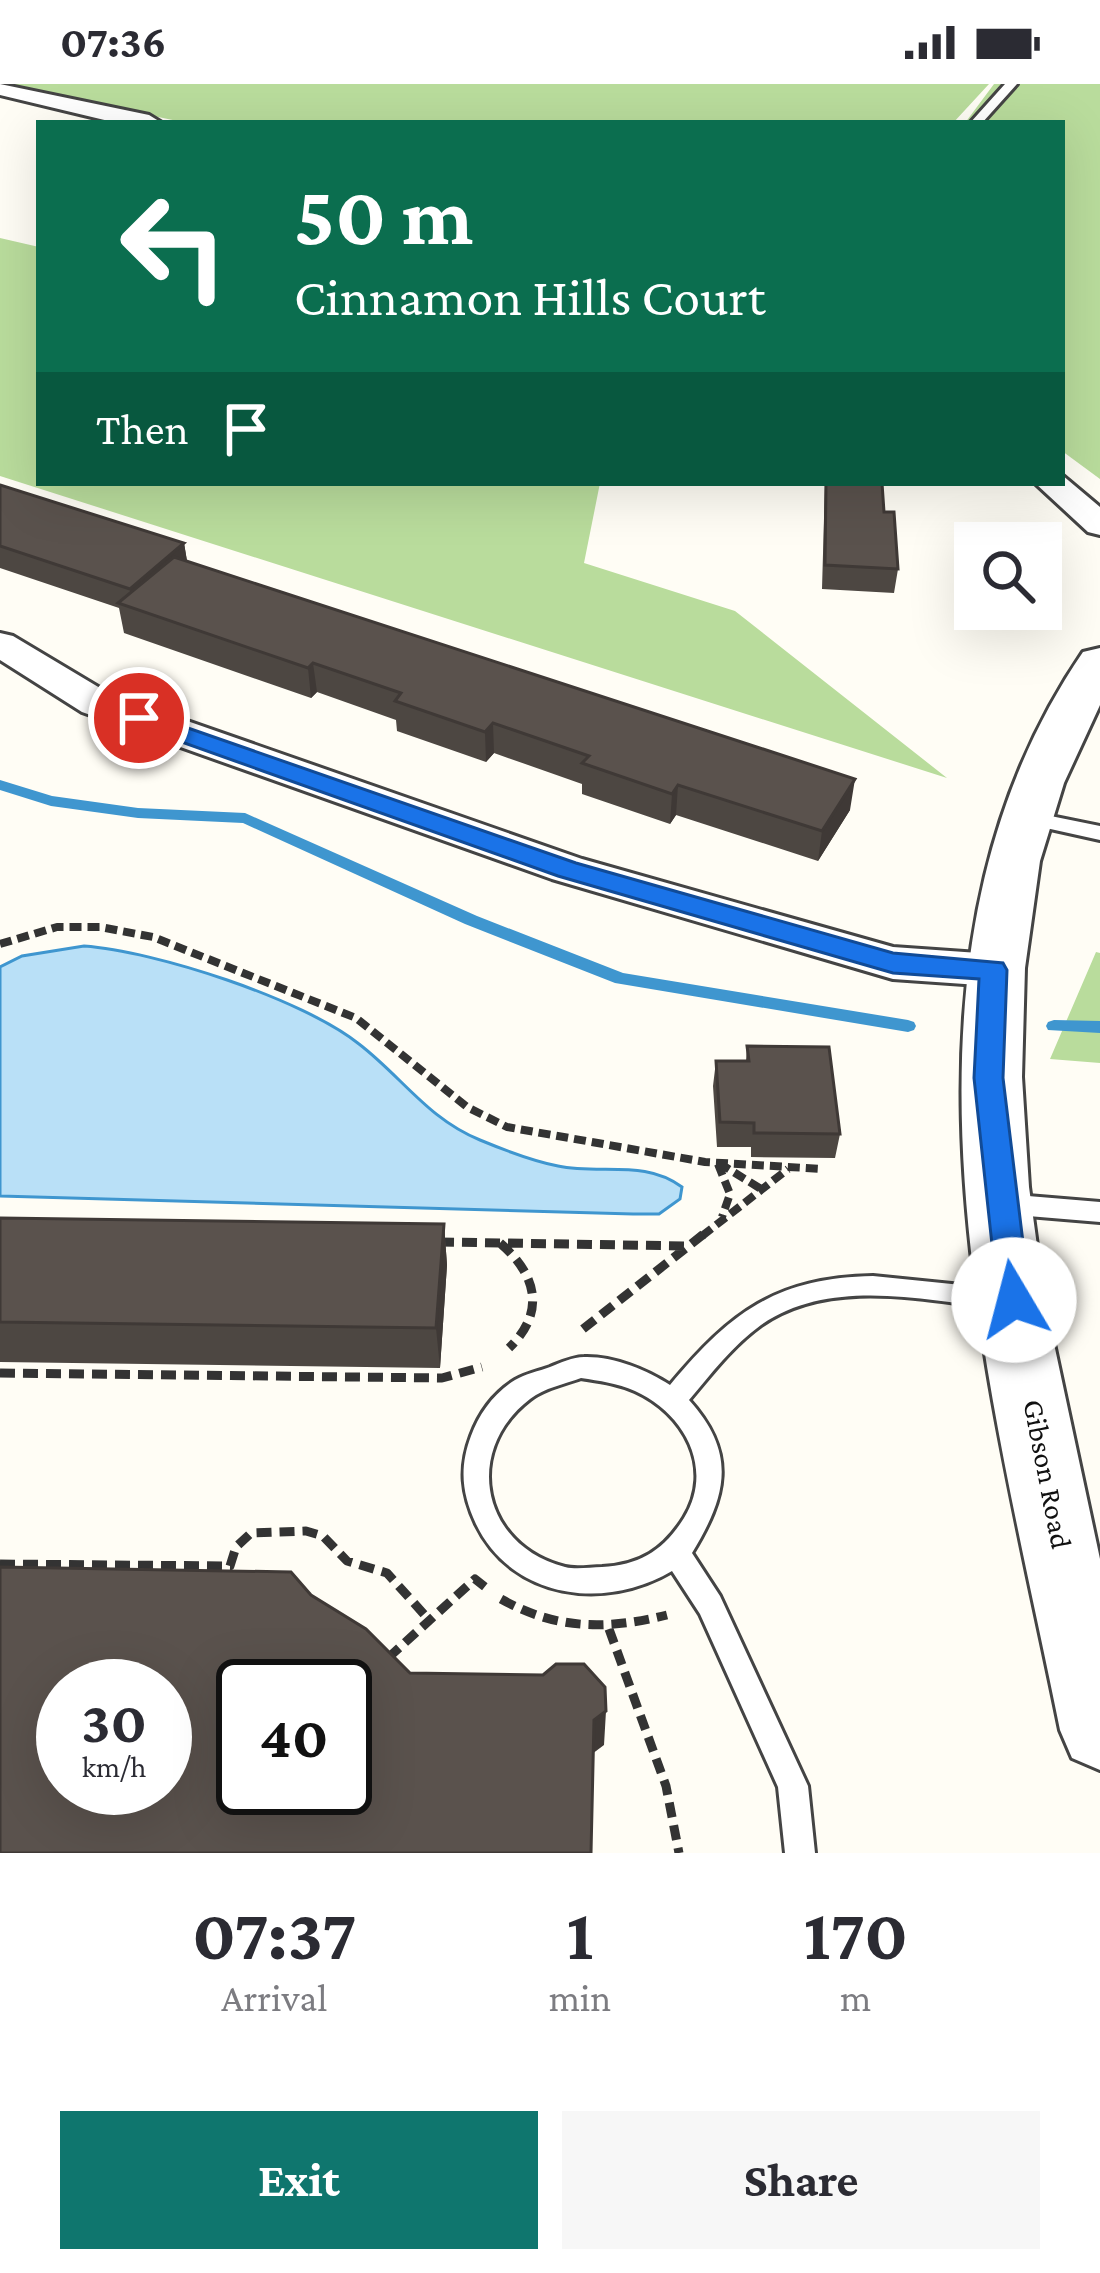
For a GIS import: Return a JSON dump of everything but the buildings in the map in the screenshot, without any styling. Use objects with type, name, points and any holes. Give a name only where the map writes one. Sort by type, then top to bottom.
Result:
[{"type":"street","points":[[0,88],[136,120]]},
{"type":"street","points":[[1055,486],[1100,525]]},
{"type":"street","points":[[0,644],[97,704],[567,869],[893,963],[993,970]]},
{"type":"street","name":"Gibson Road","points":[[1100,662],[1069,715],[1013,858],[993,970],[988,1078],[1014,1300],[1100,1730]]},
{"type":"lane","points":[[979,120],[1011,84]]},
{"type":"lane","points":[[1026,817],[1100,833]]},
{"type":"lane","points":[[1001,1203],[1100,1212]]},
{"type":"lane","points":[[675,1399],[716,1349],[756,1313],[816,1289],[898,1288],[1014,1300]]},
{"type":"lane","points":[[581,1367],[615,1369],[647,1380],[675,1399],[697,1426],[709,1457],[709,1492],[699,1524],[676,1553],[643,1574],[603,1583],[562,1580],[525,1564],[496,1539],[478,1506],[473,1470],[479,1439],[494,1411],[518,1388],[581,1367]]},
{"type":"lane","points":[[676,1553],[710,1605],[793,1786],[800,1853]]},
{"type":"path","points":[[0,944],[30,932],[79,926],[177,944],[356,1018],[488,1120],[533,1133],[718,1162],[823,1169]]},
{"type":"path","points":[[718,1162],[761,1189]]},
{"type":"path","points":[[718,1162],[730,1194],[721,1221]]},
{"type":"path","points":[[578,1333],[789,1168]]},
{"type":"path","points":[[428,1241],[689,1246]]},
{"type":"path","points":[[0,1373],[460,1376],[516,1343],[537,1313],[538,1297],[524,1265],[499,1243]]},
{"type":"path","points":[[0,1564],[230,1566],[236,1546],[251,1533],[306,1531],[323,1536],[347,1562],[387,1574],[430,1621]]},
{"type":"path","points":[[382,1664],[475,1580]]},
{"type":"path","points":[[609,1629],[666,1786],[679,1853]]},
{"type":"green space","points":[[0,84],[989,84],[956,120],[173,120]]},
{"type":"green space","points":[[994,84],[1100,84],[1100,479],[1065,453],[1065,120],[967,120]]},
{"type":"green space","points":[[0,238],[36,246],[36,486],[599,486],[584,563],[735,611],[947,778],[0,476]]},
{"type":"green space","points":[[1096,952],[1100,953],[1100,1063],[1050,1059]]},
{"type":"water","points":[[84,946],[187,967],[302,1010],[359,1044],[430,1109],[462,1131],[558,1166],[653,1173],[682,1187],[680,1199],[659,1214],[633,1214],[0,1196],[0,967],[22,956]]},
{"type":"waterway","points":[[0,785],[51,801],[138,813],[245,818],[471,920],[621,979],[908,1026]]},
{"type":"waterway","points":[[1054,1026],[1100,1027]]},
{"type":"route","points":[[139,718],[567,869],[893,963],[993,970],[988,1078],[1014,1300]]}]
